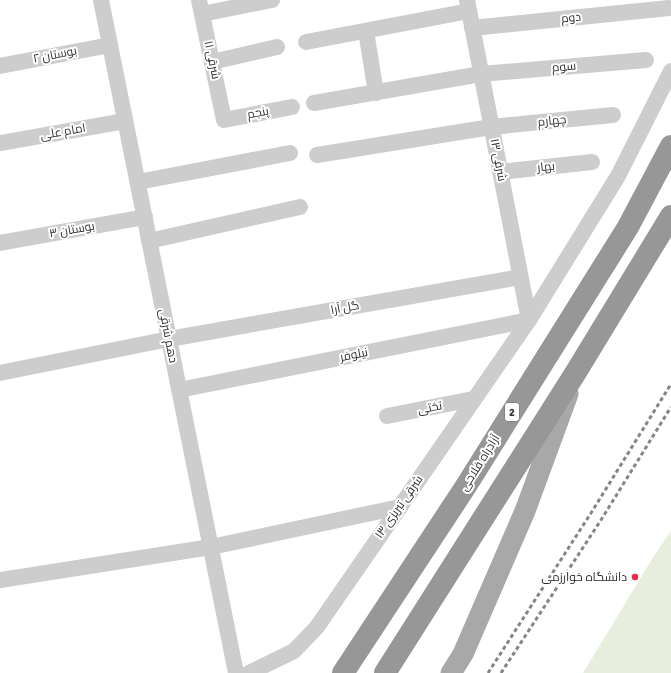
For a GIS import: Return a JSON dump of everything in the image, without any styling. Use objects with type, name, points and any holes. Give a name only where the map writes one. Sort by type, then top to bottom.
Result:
[{"type":"highway","name":"آزادراه فلاحی","points":[[343,673],[466,486],[628,227],[671,146]]},
{"type":"highway","points":[[385,673],[576,372],[671,216]]},
{"type":"main road","points":[[451,673],[463,654],[525,511],[576,372]]},
{"type":"street","name":"دهم شرقی","points":[[101,0],[236,673]]},
{"type":"street","points":[[201,7],[272,0]]},
{"type":"street","points":[[306,42],[366,31],[468,5]]},
{"type":"street","name":"۱۳ شرقی","points":[[468,5],[529,320]]},
{"type":"street","name":"۱۱ شرقی","points":[[201,7],[224,120]]},
{"type":"street","name":"دوم","points":[[472,28],[669,8]]},
{"type":"street","points":[[366,31],[376,93]]},
{"type":"street","name":"بوستان ۲","points":[[0,66],[110,45]]},
{"type":"street","points":[[212,62],[277,47]]},
{"type":"street","name":"سوم","points":[[314,103],[481,74],[646,60]]},
{"type":"street","name":"۱۳ شرقی تبریزی","points":[[249,673],[294,651],[316,627],[529,320],[618,176],[671,72]]},
{"type":"street","name":"پنجم","points":[[224,120],[292,107]]},
{"type":"street","name":"چهارم","points":[[317,155],[492,127],[612,115]]},
{"type":"street","name":"امام علی","points":[[0,143],[125,121]]},
{"type":"street","points":[[138,182],[290,153]]},
{"type":"street","name":"بهار","points":[[500,172],[592,162]]},
{"type":"street","points":[[150,241],[300,207]]},
{"type":"street","name":"بوستان ۳","points":[[0,243],[145,217]]},
{"type":"street","name":"گل آرا","points":[[0,373],[169,339],[520,277]]},
{"type":"street","name":"نیلوفر","points":[[179,390],[529,320]]},
{"type":"street","name":"تختی","points":[[387,416],[473,400]]},
{"type":"street","points":[[0,580],[211,548],[400,507]]},
{"type":"green space","points":[[671,531],[671,673],[583,673],[654,556]]},
{"type":"railway","points":[[488,673],[591,513],[671,384]]},
{"type":"railway","points":[[501,673],[601,520],[671,407]]},
{"type":"place","name":"دانشگاه خوارزمی","points":[[635,577]]}]
